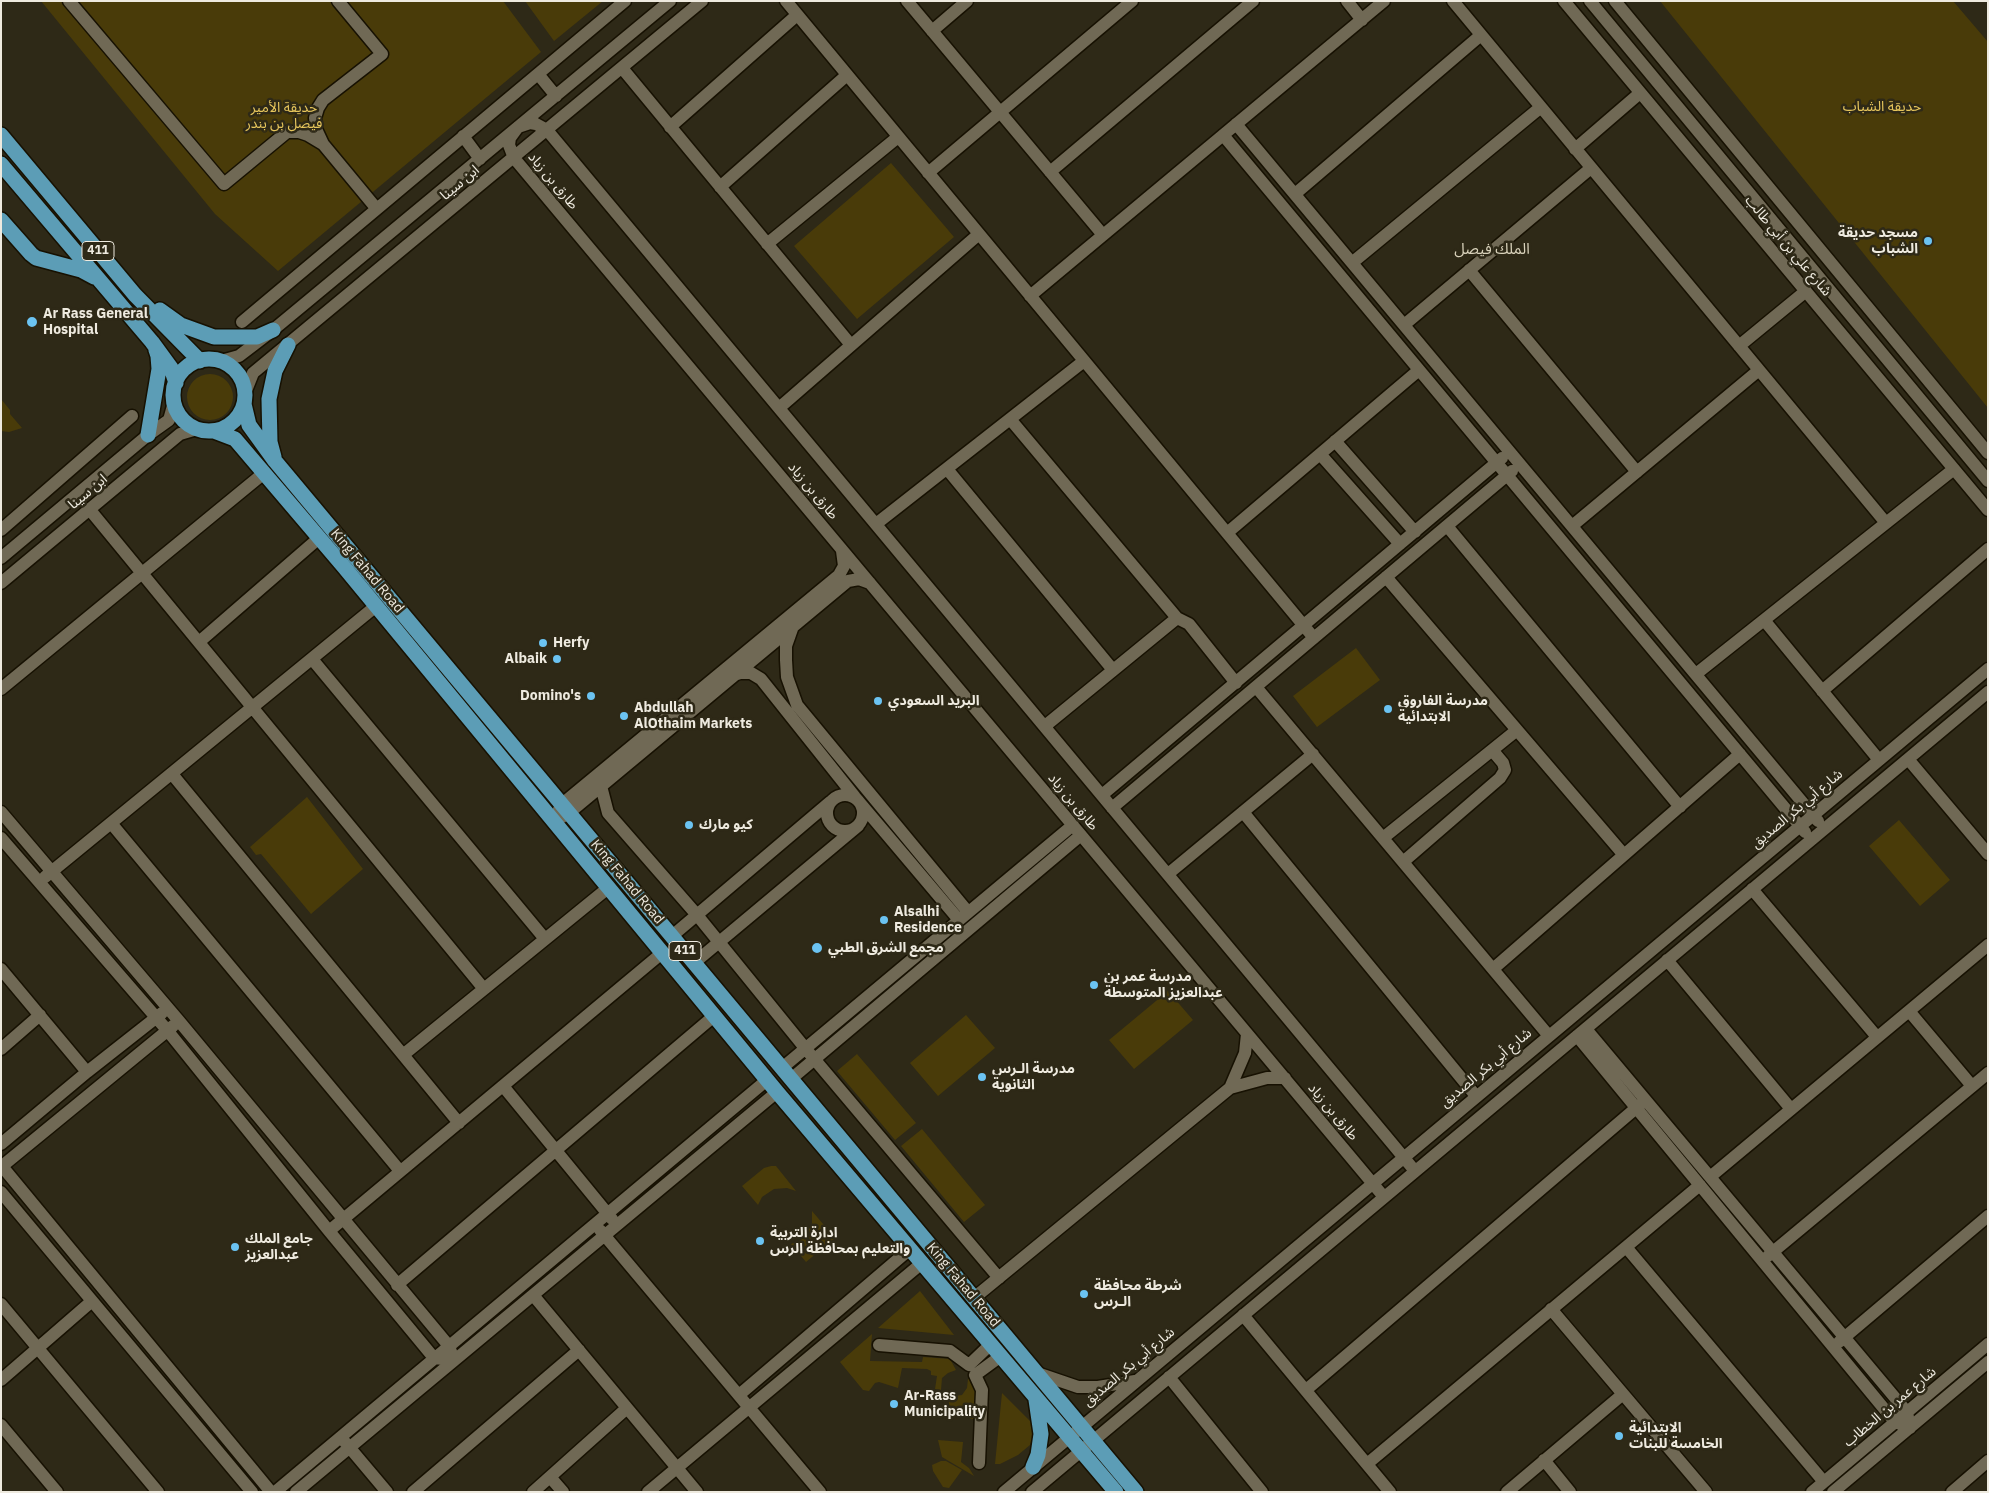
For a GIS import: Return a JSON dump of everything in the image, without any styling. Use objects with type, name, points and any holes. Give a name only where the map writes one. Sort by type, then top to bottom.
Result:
[{"type":"main road","name":"411","points":[[1,135],[135,295],[200,361]]},
{"type":"main road","name":"411","points":[[1,164],[152,342],[171,368],[176,383]]},
{"type":"main road","points":[[1,220],[36,258],[81,270],[103,283]]},
{"type":"main road","points":[[135,295],[181,325],[214,337],[257,336],[273,330]]},
{"type":"main road","points":[[148,435],[158,369],[158,356],[152,342]]},
{"type":"main road","points":[[275,461],[270,442],[269,399],[275,371],[288,345]]},
{"type":"main road","points":[[196,428],[186,422],[178,413],[174,402],[176,383],[181,373],[190,365],[211,359],[221,361]]},
{"type":"main road","name":"411","points":[[221,361],[238,374],[243,383],[245,399]]},
{"type":"main road","points":[[214,430],[224,428],[233,422],[240,414],[245,399]]},
{"type":"main road","name":"King Fahad Road","points":[[245,399],[248,425],[275,461],[1136,1492]]},
{"type":"main road","name":"411","points":[[196,428],[214,430]]},
{"type":"main road","name":"King Fahad Road","points":[[214,430],[235,439],[264,473],[772,1086],[1116,1492]]},
{"type":"main road","points":[[1033,1468],[1038,1455],[1041,1434],[1035,1396]]},
{"type":"street","points":[[69,1],[224,184],[287,132],[299,132],[308,135],[323,144]]},
{"type":"street","points":[[338,1],[382,54],[323,100],[315,118],[316,129],[323,144],[376,208]]},
{"type":"street","points":[[242,322],[625,1]]},
{"type":"street","name":"ابن سينا","points":[[221,361],[239,356],[273,330],[670,1]]},
{"type":"street","name":"ابن سينا","points":[[245,399],[253,373],[702,1]]},
{"type":"street","points":[[786,1],[1314,638]]},
{"type":"street","points":[[907,1],[1103,235]]},
{"type":"street","points":[[932,31],[968,1]]},
{"type":"street","points":[[928,173],[1132,1]]},
{"type":"street","points":[[1050,172],[1253,1]]},
{"type":"street","points":[[1346,1],[1362,20]]},
{"type":"street","points":[[1030,296],[1384,1]]},
{"type":"street","points":[[1453,1],[1886,523]]},
{"type":"street","name":"شارع علي بن أبي طالب","points":[[1564,1],[1988,510]]},
{"type":"street","name":"شارع علي بن أبي طالب","points":[[1590,1],[1988,481]]},
{"type":"street","points":[[1615,1],[1988,453]]},
{"type":"street","points":[[670,127],[797,15]]},
{"type":"street","points":[[1295,194],[1481,35]]},
{"type":"street","points":[[622,68],[851,345]]},
{"type":"street","points":[[538,74],[556,96]]},
{"type":"street","points":[[720,187],[847,75]]},
{"type":"street","points":[[1575,149],[1640,93]]},
{"type":"street","points":[[1352,262],[1541,107]]},
{"type":"street","points":[[518,127],[524,124],[536,124],[547,130]]},
{"type":"street","points":[[1236,124],[1824,828]]},
{"type":"street","name":"طارق بن زياد","points":[[518,127],[509,145],[514,158],[1384,1197]]},
{"type":"street","name":"طارق بن زياد","points":[[547,130],[1415,1171]]},
{"type":"street","points":[[1223,135],[1811,840]]},
{"type":"street","points":[[462,136],[480,159]]},
{"type":"street","points":[[768,244],[898,137]]},
{"type":"street","points":[[1404,325],[1591,168]]},
{"type":"street","points":[[779,408],[979,234]]},
{"type":"street","points":[[1469,270],[1637,472]]},
{"type":"street","points":[[1739,346],[1806,291]]},
{"type":"street","points":[[876,524],[1084,361]]},
{"type":"street","points":[[1227,533],[1419,370]]},
{"type":"street","points":[[1572,526],[1758,370]]},
{"type":"street","name":"ابن سينا","points":[[1,558],[148,435],[169,420],[174,402]]},
{"type":"street","points":[[1,530],[132,416]]},
{"type":"street","points":[[1010,419],[1177,618],[1189,624],[1236,683]]},
{"type":"street","name":"ابن سينا","points":[[1,584],[180,434],[196,428]]},
{"type":"street","points":[[1335,441],[1415,532]]},
{"type":"street","points":[[1102,795],[1510,452]]},
{"type":"street","points":[[1320,454],[1400,544]]},
{"type":"street","points":[[1112,808],[1520,464]]},
{"type":"street","points":[[947,469],[1113,670]]},
{"type":"street","points":[[1696,674],[1954,469]]},
{"type":"street","points":[[1,689],[264,473]]},
{"type":"street","points":[[90,510],[484,989]]},
{"type":"street","points":[[1447,526],[1680,807]]},
{"type":"street","points":[[199,642],[319,538]]},
{"type":"street","points":[[553,821],[839,575],[844,566],[841,548]]},
{"type":"street","points":[[1822,691],[1988,549]]},
{"type":"street","points":[[1386,578],[1624,855]]},
{"type":"street","points":[[566,809],[601,786],[848,581],[859,579],[870,582]]},
{"type":"street","points":[[38,883],[376,606]]},
{"type":"street","points":[[1045,726],[1177,618]]},
{"type":"street","points":[[1764,620],[1878,760]]},
{"type":"street","points":[[793,626],[786,646],[786,660],[787,676],[797,705],[880,806],[963,916]]},
{"type":"street","points":[[312,659],[544,939]]},
{"type":"street","name":"شارع أبي بكر الصديق","points":[[1004,1492],[1988,669]]},
{"type":"street","points":[[734,675],[751,673],[761,679],[858,801],[963,916]]},
{"type":"street","points":[[1256,687],[1548,1036]]},
{"type":"street","points":[[1032,1492],[1988,692]]},
{"type":"street","points":[[1382,838],[1517,730]]},
{"type":"street","points":[[1403,862],[1500,778],[1505,770],[1503,763],[1492,750]]},
{"type":"street","points":[[1168,874],[1313,754]]},
{"type":"street","points":[[1493,969],[1740,754]]},
{"type":"street","points":[[1908,759],[1988,854]]},
{"type":"street","points":[[172,774],[459,1123]]},
{"type":"street","points":[[694,963],[858,826],[861,821],[858,801],[860,781]]},
{"type":"street","points":[[601,786],[608,813],[697,915],[805,1048],[999,1278]]},
{"type":"street","points":[[672,936],[830,802],[840,796],[880,806]]},
{"type":"street","points":[[830,802],[827,813],[828,819],[835,828],[847,830],[858,826]]},
{"type":"street","points":[[1,812],[179,1021],[449,1346],[454,1360]]},
{"type":"street","points":[[1243,812],[1476,1096]]},
{"type":"street","points":[[111,823],[400,1171]]},
{"type":"street","points":[[786,1073],[805,1048],[1072,825]]},
{"type":"street","points":[[786,1073],[815,1058],[1081,835]]},
{"type":"street","points":[[1,838],[167,1030],[329,1232],[434,1358],[454,1360]]},
{"type":"street","points":[[403,1055],[608,888]]},
{"type":"street","points":[[1752,889],[1877,1037]]},
{"type":"street","points":[[1710,1177],[1988,945]]},
{"type":"street","points":[[329,1232],[662,953]]},
{"type":"street","points":[[1667,960],[1791,1109]]},
{"type":"street","points":[[1,969],[87,1072]]},
{"type":"street","points":[[1,1144],[87,1072],[168,1008]]},
{"type":"street","points":[[1909,1011],[1972,1086]]},
{"type":"street","points":[[1,1049],[40,1016]]},
{"type":"street","points":[[397,1285],[714,1016]]},
{"type":"street","points":[[179,1021],[2,1166],[271,1492]]},
{"type":"street","points":[[1581,1032],[1641,1104],[1710,1177],[1907,1412],[1910,1428]]},
{"type":"street","points":[[1230,1088],[1244,1053],[1247,1034]]},
{"type":"street","points":[[1762,1261],[1988,1073]]},
{"type":"street","points":[[974,1298],[1230,1088],[1267,1078],[1285,1078]]},
{"type":"street","points":[[502,1086],[616,1225]]},
{"type":"street","points":[[275,1492],[607,1214],[772,1086]]},
{"type":"street","points":[[296,1492],[616,1225],[772,1086]]},
{"type":"street","points":[[1641,1104],[1700,1185],[1895,1422],[1910,1428]]},
{"type":"street","points":[[1306,1390],[1641,1104]]},
{"type":"street","points":[[1367,1464],[1700,1185]]},
{"type":"street","points":[[1,1192],[252,1492]]},
{"type":"street","points":[[1833,1347],[1988,1216]]},
{"type":"street","points":[[595,1224],[820,1492]]},
{"type":"street","points":[[1626,1247],[1824,1482]]},
{"type":"street","points":[[739,1395],[910,1249]]},
{"type":"street","points":[[648,1492],[922,1263]]},
{"type":"street","points":[[533,1294],[697,1492]]},
{"type":"street","points":[[1,1380],[92,1301]]},
{"type":"street","points":[[1,1304],[158,1492]]},
{"type":"street","points":[[1551,1309],[1706,1492]]},
{"type":"street","points":[[1244,1315],[1390,1492]]},
{"type":"street","points":[[972,1370],[991,1344]]},
{"type":"street","name":"شارع عمر بن الخطاب","points":[[1812,1492],[1988,1344]]},
{"type":"street","points":[[879,1345],[950,1351],[972,1370],[982,1390],[979,1464]]},
{"type":"street","points":[[412,1492],[579,1350]]},
{"type":"street","points":[[972,1370],[1001,1356]]},
{"type":"street","name":"شارع عمر بن الخطاب","points":[[1833,1492],[1988,1362]]},
{"type":"street","points":[[1037,1373],[1078,1387],[1098,1387],[1135,1382]]},
{"type":"street","points":[[1169,1377],[1262,1492]]},
{"type":"street","points":[[1507,1492],[1623,1394]]},
{"type":"street","points":[[533,1492],[628,1408]]},
{"type":"street","points":[[1,1425],[57,1492]]},
{"type":"street","points":[[341,1437],[387,1492]]},
{"type":"street","points":[[1544,1460],[1570,1492]]},
{"type":"street","points":[[1952,1492],[1988,1461]]},
{"type":"street","points":[[550,1477],[564,1492]]},
{"type":"green space","name":"حديقة الأمير فيصل بن بندر","points":[[41,1],[503,1],[541,52],[278,271],[215,214]]},
{"type":"green space","points":[[525,1],[603,1],[554,41]]},
{"type":"green space","name":"حديقة الشباب","points":[[1660,1],[1953,1],[1988,42],[1988,408]]},
{"type":"green space","points":[[891,163],[954,237],[857,319],[794,246]]},
{"type":"green space","points":[[210,374],[223,378],[229,384],[233,397],[229,410],[223,416],[210,420],[197,416],[191,410],[187,397],[191,384],[197,378]]},
{"type":"green space","points":[[1,399],[10,410],[10,414],[22,428],[9,432],[1,431]]},
{"type":"green space","points":[[1356,648],[1380,680],[1317,727],[1293,696]]},
{"type":"green space","points":[[307,797],[363,869],[311,914],[261,854],[256,855],[250,847]]},
{"type":"green space","points":[[1899,820],[1950,880],[1920,906],[1869,846]]},
{"type":"green space","points":[[1168,991],[1193,1020],[1134,1069],[1109,1040]]},
{"type":"green space","points":[[966,1015],[995,1048],[938,1096],[910,1063]]},
{"type":"green space","points":[[857,1054],[916,1123],[895,1140],[837,1071]]},
{"type":"green space","points":[[922,1129],[985,1205],[964,1222],[901,1146]]},
{"type":"green space","points":[[776,1166],[796,1191],[787,1188],[774,1189],[762,1197],[758,1205],[742,1186],[764,1168]]},
{"type":"green space","points":[[812,1211],[835,1238],[806,1262],[791,1244],[801,1240],[808,1231],[812,1223]]},
{"type":"green space","points":[[920,1291],[954,1335],[878,1328]]},
{"type":"green space","points":[[872,1334],[870,1361],[922,1362],[923,1357],[950,1359],[956,1370],[942,1378],[941,1390],[935,1389],[937,1376],[931,1375],[931,1371],[927,1369],[902,1368],[898,1388],[879,1382],[875,1383],[869,1391],[863,1390],[840,1362]]},
{"type":"green space","points":[[968,1379],[974,1380],[977,1387],[974,1415],[976,1419],[970,1419],[970,1415],[964,1414],[964,1410],[950,1409],[948,1397],[962,1395],[967,1388]]},
{"type":"green space","points":[[1002,1393],[1032,1423],[1033,1435],[1030,1445],[1018,1455],[1000,1464],[995,1464]]},
{"type":"green space","points":[[938,1440],[963,1442],[961,1462],[969,1468],[974,1476],[942,1457]]},
{"type":"green space","points":[[946,1461],[962,1470],[949,1488],[943,1487],[933,1471],[932,1465]]},
{"type":"place","name":"مسجد حديقة الشباب","points":[[1928,241]]},
{"type":"place","name":"Ar Rass General Hospital","points":[[32,322]]},
{"type":"place","name":"Herfy","points":[[543,643]]},
{"type":"place","name":"Albaik","points":[[557,659]]},
{"type":"place","name":"Domino's","points":[[591,696]]},
{"type":"place","name":"البريد السعودي","points":[[878,701]]},
{"type":"place","name":"مدرسة الفاروق الابتدائية","points":[[1388,709]]},
{"type":"place","name":"Abdullah AlOthaim Markets","points":[[624,716]]},
{"type":"place","name":"كيو مارك","points":[[689,825]]},
{"type":"place","name":"Alsalhi Residence","points":[[884,920]]},
{"type":"place","name":"مجمع الشرق الطبي","points":[[817,948]]},
{"type":"place","name":"مدرسة عمر بن عبدالعزيز المتوسطة","points":[[1094,985]]},
{"type":"place","name":"مدرسة الـرس الثانوية","points":[[982,1077]]},
{"type":"place","name":"ادارة التربية والتعليم بمحافظة الرس","points":[[760,1241]]},
{"type":"place","name":"جامع الملك عبدالعزيز","points":[[235,1247]]},
{"type":"place","name":"شرطة محافظة الـرس","points":[[1084,1294]]},
{"type":"place","name":"Ar-Rass Municipality","points":[[894,1404]]},
{"type":"place","name":"الابتدائية الخامسة للبنات","points":[[1619,1436]]},
{"type":"district","name":"الملك فيصل","points":[[1492,250]]}]
